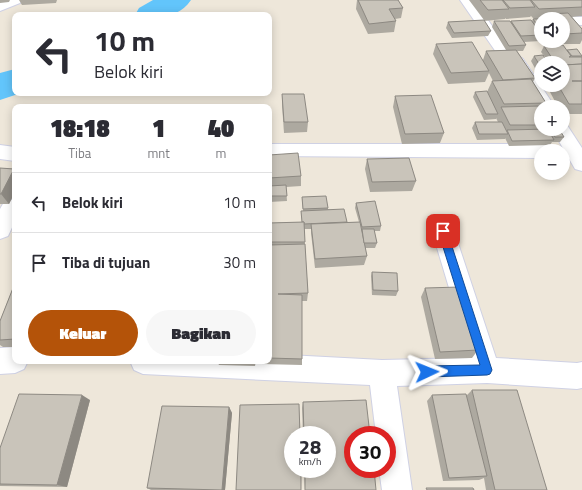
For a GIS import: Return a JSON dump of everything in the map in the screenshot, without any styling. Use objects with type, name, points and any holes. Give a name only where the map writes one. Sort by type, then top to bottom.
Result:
[{"type":"street","points":[[0,7],[15,0]]},
{"type":"street","points":[[467,0],[492,24],[501,49],[517,62],[541,100]]},
{"type":"street","points":[[570,20],[582,21]]},
{"type":"street","points":[[565,136],[576,155]]},
{"type":"street","points":[[272,150],[534,152]]},
{"type":"street","points":[[0,152],[12,154]]},
{"type":"street","points":[[0,230],[11,208]]},
{"type":"street","points":[[443,231],[487,370]]},
{"type":"street","points":[[0,361],[12,360]]},
{"type":"street","points":[[203,364],[382,373],[487,370],[577,376],[582,375]]},
{"type":"street","points":[[382,373],[397,490]]},
{"type":"building","points":[[358,0],[398,0],[403,8],[389,9],[396,21],[369,24]]},
{"type":"building","points":[[480,0],[502,0],[509,9],[488,10]]},
{"type":"building","points":[[503,0],[530,0],[535,7],[510,8]]},
{"type":"building","points":[[531,0],[582,0],[582,7],[539,9]]},
{"type":"building","points":[[570,15],[582,29],[582,33],[570,34]]},
{"type":"building","points":[[484,20],[491,31],[454,33],[448,22]]},
{"type":"building","points":[[531,20],[534,24],[534,35],[521,36],[511,21]]},
{"type":"building","points":[[494,21],[510,21],[526,45],[509,46]]},
{"type":"building","points":[[472,42],[489,71],[451,73],[436,44]]},
{"type":"building","points":[[545,48],[565,48],[571,56],[570,56],[551,56]]},
{"type":"building","points":[[577,49],[582,56],[572,56],[567,50]]},
{"type":"building","points":[[516,50],[534,78],[503,80],[486,51]]},
{"type":"building","points":[[570,57],[582,57],[582,64],[570,65]]},
{"type":"building","points":[[582,64],[582,104],[570,104],[570,100],[567,100],[562,92],[570,92],[570,65]]},
{"type":"building","points":[[531,79],[534,84],[534,92],[539,92],[544,100],[534,100],[534,103],[504,104],[492,81]]},
{"type":"building","points":[[487,91],[498,114],[486,114],[475,92]]},
{"type":"building","points":[[282,94],[304,94],[308,122],[284,122]]},
{"type":"building","points":[[431,95],[444,133],[405,134],[395,96]]},
{"type":"building","points":[[534,106],[534,125],[510,125],[501,107]]},
{"type":"building","points":[[475,122],[502,122],[508,134],[479,134]]},
{"type":"building","points":[[534,129],[534,136],[552,136],[554,140],[512,141],[507,130]]},
{"type":"building","points":[[298,153],[301,176],[272,178],[272,155]]},
{"type":"building","points":[[409,158],[416,181],[372,182],[367,159]]},
{"type":"building","points":[[0,168],[12,169],[12,173],[0,194]]},
{"type":"building","points":[[286,185],[287,196],[272,196],[272,186]]},
{"type":"building","points":[[326,196],[328,208],[303,209],[302,197]]},
{"type":"building","points":[[375,201],[381,226],[362,227],[356,203]]},
{"type":"building","points":[[344,209],[347,222],[304,224],[304,222],[302,222],[301,211]]},
{"type":"building","points":[[304,222],[305,242],[272,242],[272,223]]},
{"type":"building","points":[[360,222],[367,256],[315,259],[311,224]]},
{"type":"building","points":[[362,229],[374,229],[377,243],[364,243]]},
{"type":"building","points":[[305,244],[308,293],[278,294],[302,295],[302,359],[272,358],[272,245]]},
{"type":"building","points":[[372,272],[397,273],[398,291],[373,290]]},
{"type":"building","points":[[460,287],[478,350],[440,352],[425,288]]},
{"type":"building","points":[[12,291],[12,339],[0,340],[0,321]]},
{"type":"building","points":[[472,390],[517,390],[547,490],[495,490]]},
{"type":"building","points":[[19,394],[82,395],[57,485],[0,484],[0,448]]},
{"type":"building","points":[[466,394],[487,476],[449,478],[432,395]]},
{"type":"building","points":[[366,400],[369,426],[344,426],[344,478],[375,478],[376,490],[305,490],[305,478],[336,478],[336,426],[304,426],[303,402]]},
{"type":"building","points":[[299,404],[300,426],[284,426],[284,478],[301,478],[301,490],[236,490],[240,405]]},
{"type":"building","points":[[162,406],[229,407],[222,490],[147,488]]},
{"type":"building","points":[[426,488],[473,488],[474,490],[427,490]]},
{"type":"waterway","points":[[156,12],[175,0]]},
{"type":"waterway","points":[[0,88],[12,82]]},
{"type":"route","points":[[427,372],[487,370],[443,231]]}]
